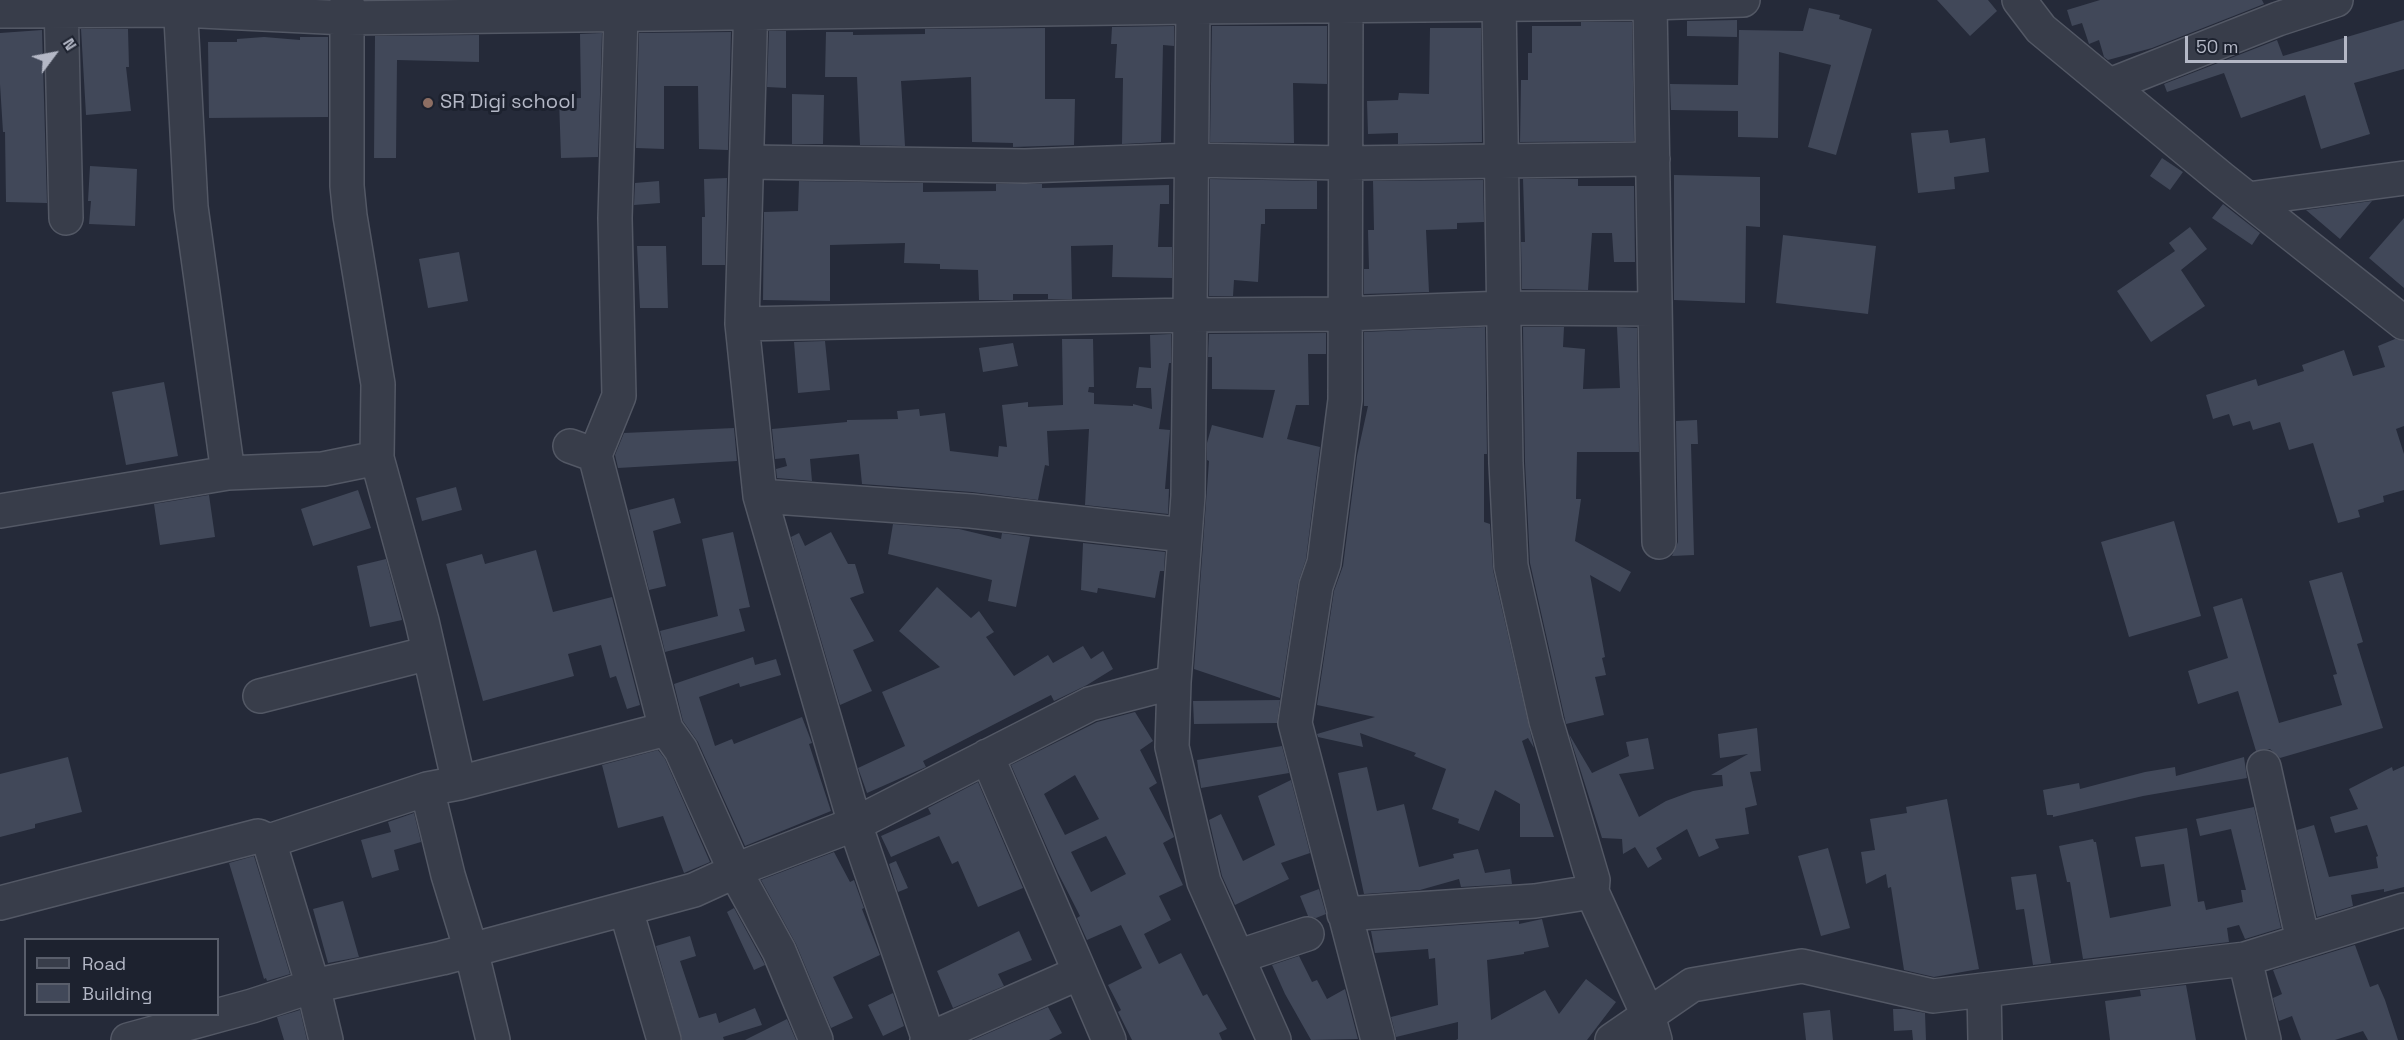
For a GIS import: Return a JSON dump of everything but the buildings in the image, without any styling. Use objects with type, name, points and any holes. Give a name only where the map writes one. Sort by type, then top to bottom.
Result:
[{"type":"street","points":[[0,11],[62,5],[180,5],[621,15],[750,7],[1743,0]]},
{"type":"street","points":[[2019,0],[2042,29],[2248,199],[2404,323]]},
{"type":"street","points":[[2110,85],[2278,19],[2336,0]]},
{"type":"street","points":[[1344,914],[1535,901],[1581,894],[1593,880],[1546,722],[1511,566],[1506,463],[1499,2]]},
{"type":"street","points":[[1650,2],[1659,543]]},
{"type":"street","points":[[1346,3],[1344,400],[1323,563],[1316,586],[1295,723],[1378,1040]]},
{"type":"street","points":[[1193,4],[1188,496],[1174,682],[1172,747],[1203,882],[1274,1040]]},
{"type":"street","points":[[62,5],[66,218]]},
{"type":"street","points":[[180,5],[191,207],[228,473]]},
{"type":"street","points":[[750,7],[748,162],[742,324],[760,496],[855,824],[928,1040],[1079,973]]},
{"type":"street","points":[[347,9],[347,186],[378,384],[377,458],[429,653],[459,783]]},
{"type":"street","points":[[621,15],[615,218],[619,396],[583,451],[666,729],[681,750],[736,873],[779,951],[816,1040]]},
{"type":"street","points":[[748,162],[1025,166],[1191,160],[1345,163],[1653,159]]},
{"type":"street","points":[[2248,199],[2404,178]]},
{"type":"street","points":[[742,324],[1344,314],[1505,308],[1655,309]]},
{"type":"street","points":[[0,511],[228,473],[324,469],[377,458]]},
{"type":"street","points":[[760,496],[971,511],[1184,535]]},
{"type":"street","points":[[260,696],[429,653]]},
{"type":"street","points":[[128,1040],[168,1034],[313,986],[471,950],[694,890],[736,873],[751,864],[855,824],[1090,704],[1174,682]]},
{"type":"street","points":[[0,903],[243,839],[258,836],[269,841],[427,789],[459,783],[666,729]]},
{"type":"street","points":[[987,756],[1109,1040]]},
{"type":"street","points":[[2264,767],[2303,941]]},
{"type":"street","points":[[427,789],[493,1040]]},
{"type":"street","points":[[269,841],[313,986],[326,1040]]},
{"type":"street","points":[[1581,894],[1652,1027]]},
{"type":"street","points":[[626,910],[664,1040]]},
{"type":"street","points":[[1612,1040],[1652,1027],[1692,984],[1802,966],[1933,996],[2245,959],[2404,910]]},
{"type":"street","points":[[1237,957],[1307,934]]},
{"type":"street","points":[[2245,959],[2264,1040]]},
{"type":"street","points":[[1984,990],[1985,1040]]},
{"type":"place","name":"SR Digi school","points":[[428,103]]}]
